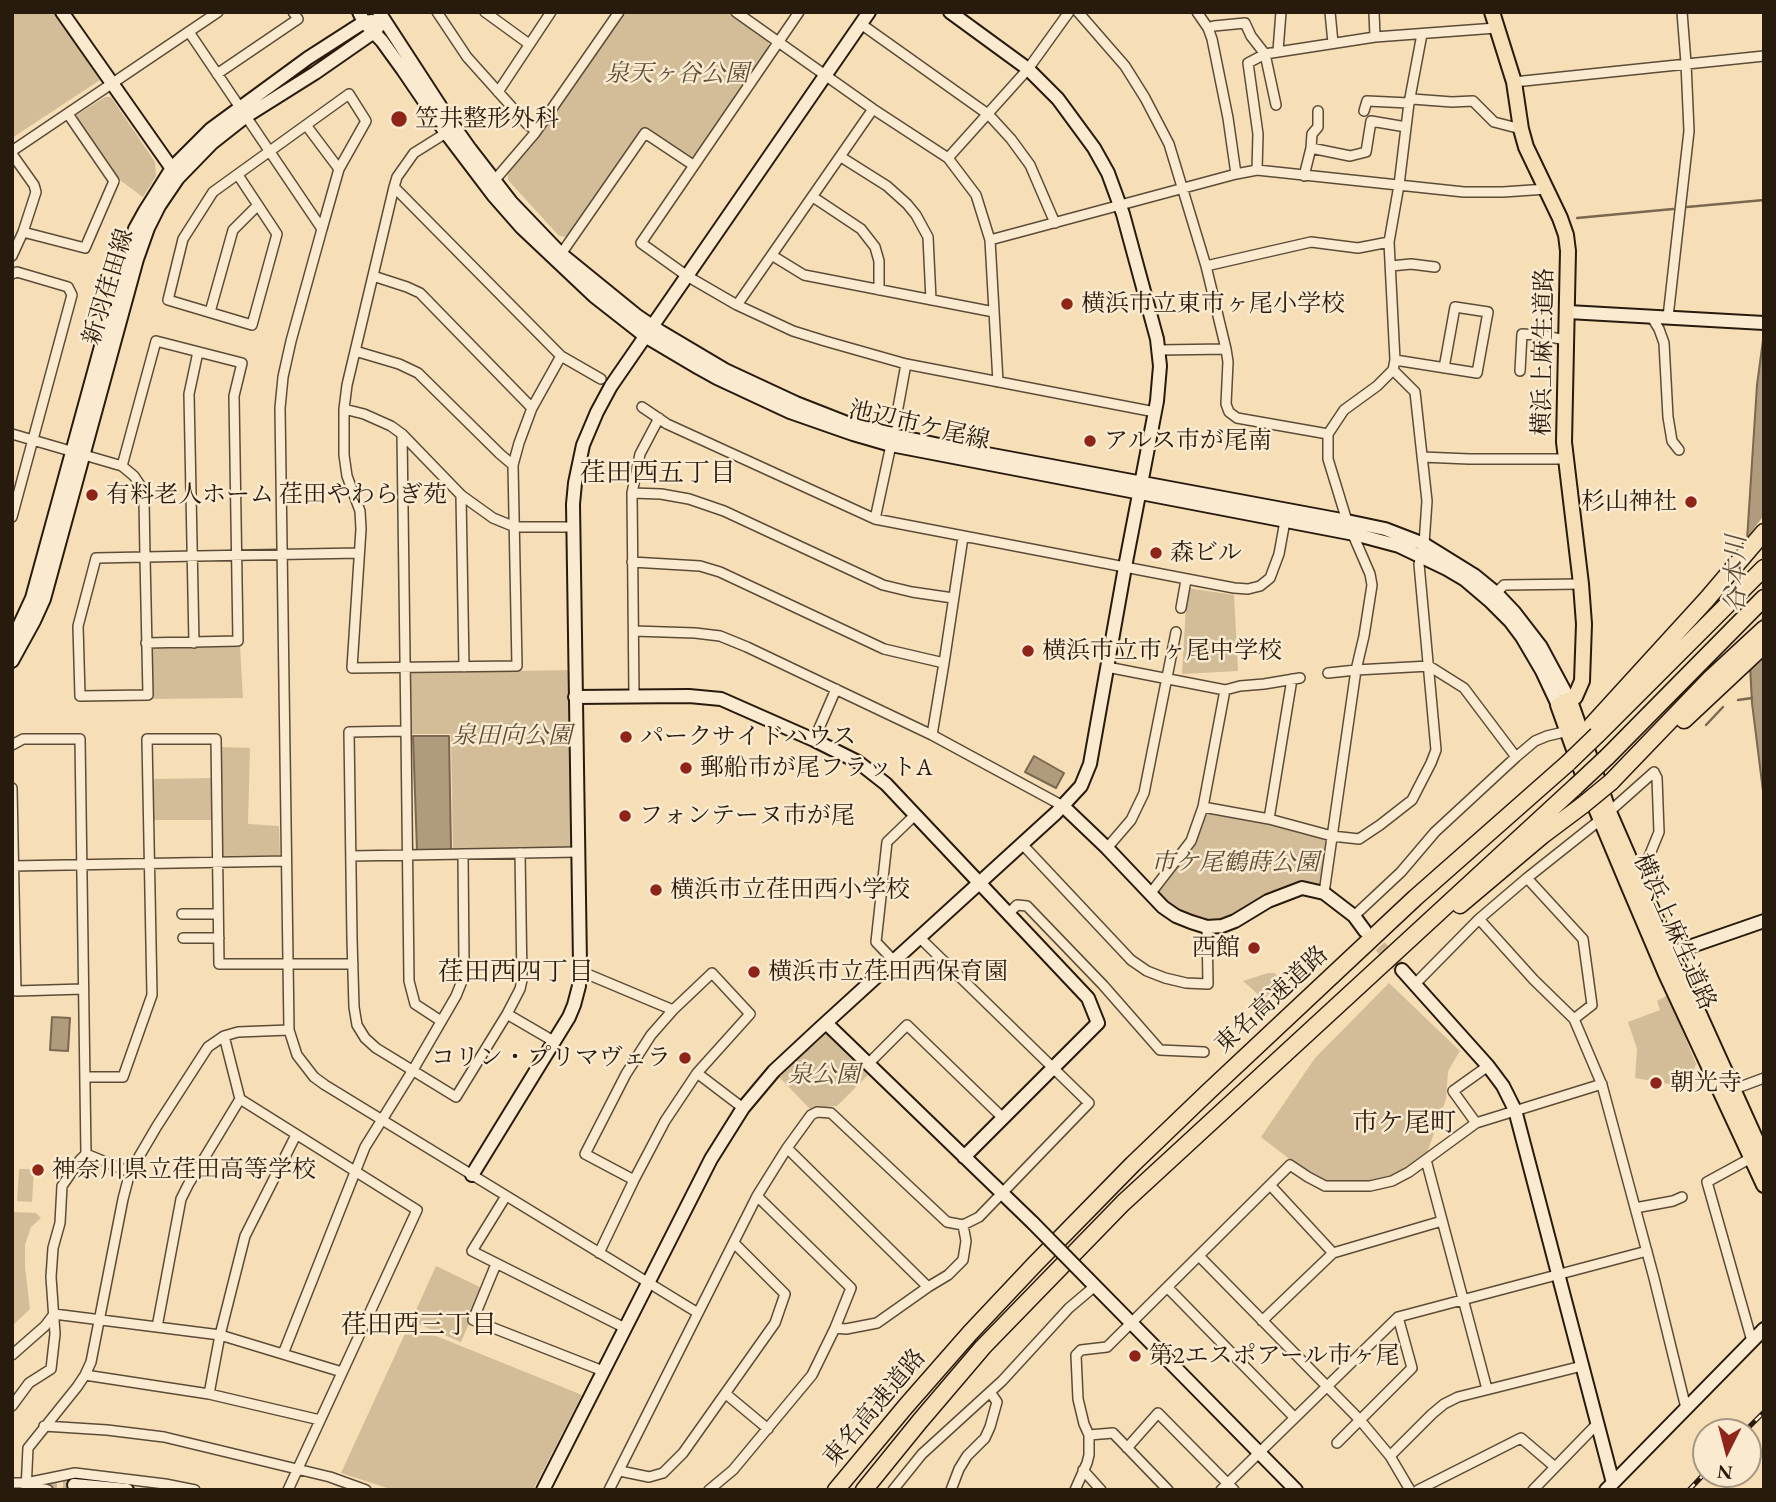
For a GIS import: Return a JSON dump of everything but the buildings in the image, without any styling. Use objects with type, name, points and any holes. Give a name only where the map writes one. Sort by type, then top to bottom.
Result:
[{"type":"highway","points":[[1595,730],[1764,532]]},
{"type":"highway","name":"東名高速道路","points":[[836,1490],[961,1344],[1080,1217],[1208,1092],[1708,626],[1764,568]]},
{"type":"highway","name":"東名高速道路","points":[[864,1490],[984,1347],[1123,1203],[1607,757],[1764,598]]},
{"type":"highway","points":[[1672,725],[1726,664],[1764,629]]},
{"type":"highway","points":[[1335,1009],[1415,945],[1543,835],[1611,782],[1764,645]]},
{"type":"main road","name":"横浜上麻生道路","points":[[1492,12],[1514,82],[1526,147],[1566,236],[1566,459],[1584,624],[1582,681],[1577,693],[1564,703]]},
{"type":"main road","name":"横浜上麻生道路","points":[[1564,703],[1568,731],[1665,956],[1757,1158],[1764,1185]]},
{"type":"main road","name":"横浜上麻生道路","points":[[1564,703],[1605,816],[1639,881],[1665,956]]},
{"type":"street","points":[[62,12],[175,173]]},
{"type":"street","points":[[12,256],[36,192],[12,153],[218,12]]},
{"type":"street","points":[[217,75],[298,19],[293,12]]},
{"type":"street","points":[[437,12],[467,57],[536,131]]},
{"type":"street","points":[[485,12],[529,44]]},
{"type":"street","points":[[498,92],[551,12]]},
{"type":"street","points":[[495,181],[536,131],[619,12]]},
{"type":"street","points":[[736,12],[873,110],[948,158],[976,195],[989,240],[998,382]]},
{"type":"street","points":[[799,12],[641,243],[687,276],[737,305],[793,331],[906,363],[1155,412]]},
{"type":"street","points":[[472,1175],[555,1042],[574,1005],[580,971],[573,505],[583,445],[611,386],[869,12]]},
{"type":"street","points":[[543,1490],[711,1159],[743,1108],[774,1072],[1063,806],[1081,786],[1090,765],[1155,412],[1159,350],[1155,328],[1121,206],[1108,173],[1094,148],[1058,99],[1028,69],[950,12]]},
{"type":"street","points":[[948,158],[1028,69],[1069,12]]},
{"type":"street","points":[[1078,12],[1125,66],[1169,144],[1206,266],[1226,349],[1226,404],[1229,412],[1237,418],[1328,435]]},
{"type":"street","points":[[1196,12],[1208,28],[1212,39],[1236,174]]},
{"type":"street","points":[[1278,51],[1281,12]]},
{"type":"street","points":[[1330,12],[1333,43]]},
{"type":"street","points":[[1374,12],[1375,37]]},
{"type":"street","points":[[1668,317],[1689,131],[1682,12]]},
{"type":"street","points":[[361,17],[381,16]]},
{"type":"street","name":"池辺市ケ尾線","points":[[381,16],[439,105],[511,202],[561,254],[649,331]]},
{"type":"street","name":"新羽荏田線","points":[[12,661],[44,599],[126,255],[145,211],[211,129],[315,73],[374,32],[381,16]]},
{"type":"street","name":"池辺市ケ尾線","points":[[361,17],[403,70],[493,195],[522,228],[594,296],[717,378],[790,412],[853,434],[944,446],[1422,550],[1464,579],[1510,621],[1564,703]]},
{"type":"street","name":"新羽荏田線","points":[[242,112],[361,17]]},
{"type":"street","points":[[1208,28],[1245,23],[1265,54],[1276,105]]},
{"type":"street","points":[[861,24],[989,114],[1030,165],[1055,223]]},
{"type":"street","points":[[1258,170],[1258,134],[1248,62],[1278,51],[1375,37],[1496,28]]},
{"type":"street","points":[[189,32],[322,229]]},
{"type":"street","points":[[1203,807],[1332,836],[1359,839],[1412,800],[1436,750],[1419,565],[1427,501],[1415,392],[1394,365],[1389,242],[1422,34]]},
{"type":"street","points":[[1514,82],[1764,56]]},
{"type":"street","points":[[238,175],[277,234],[252,325],[168,300],[183,239],[213,192],[349,94],[366,121],[338,169],[291,341],[279,408],[289,1030],[297,1055],[314,1077],[698,1313]]},
{"type":"street","points":[[1364,111],[1367,102],[1409,103],[1412,99],[1472,101],[1494,122],[1521,129]]},
{"type":"street","points":[[737,305],[873,110]]},
{"type":"street","points":[[1304,176],[1312,134],[1318,127],[1318,111]]},
{"type":"street","points":[[23,232],[85,248],[114,181],[68,114]]},
{"type":"street","points":[[1311,148],[1350,156],[1366,152],[1371,121],[1406,127]]},
{"type":"street","points":[[306,125],[338,169]]},
{"type":"street","points":[[446,133],[414,153],[397,177],[355,351],[344,409],[344,455],[347,476],[360,511],[361,529],[352,668],[517,666],[513,465],[532,408],[561,356]]},
{"type":"street","points":[[561,254],[645,133],[693,165]]},
{"type":"street","points":[[841,157],[887,186],[916,215],[928,237],[931,300]]},
{"type":"street","points":[[989,240],[1258,170],[1464,192],[1547,189]]},
{"type":"street","points":[[394,187],[561,356],[601,379]]},
{"type":"street","points":[[813,197],[861,229],[875,247],[879,261],[879,290]]},
{"type":"street","points":[[210,312],[233,230],[258,205]]},
{"type":"street","points":[[1206,266],[1311,242],[1358,248],[1389,242]]},
{"type":"street","points":[[773,256],[804,275],[994,312]]},
{"type":"street","points":[[1391,266],[1411,264],[1434,267]]},
{"type":"street","points":[[12,274],[17,272],[68,287],[72,295],[12,517]]},
{"type":"street","points":[[373,276],[407,286],[420,293],[532,408]]},
{"type":"street","points":[[1394,365],[1477,373],[1488,312],[1455,307],[1444,368]]},
{"type":"street","points":[[1568,312],[1764,323]]},
{"type":"street","points":[[1651,316],[1664,343],[1668,417],[1672,440],[1679,450]]},
{"type":"street","points":[[1518,365],[1522,334],[1567,340]]},
{"type":"street","points":[[122,466],[156,341],[242,363],[234,396],[238,641],[146,643]]},
{"type":"street","points":[[1159,350],[1226,349]]},
{"type":"street","points":[[355,351],[399,364],[418,373],[513,465]]},
{"type":"street","points":[[194,643],[189,394],[198,352]]},
{"type":"street","points":[[875,519],[906,363]]},
{"type":"street","points":[[1324,893],[1356,670],[1372,585],[1370,574],[1347,521],[1328,459],[1328,435],[1344,410],[1377,386],[1394,365]]},
{"type":"street","points":[[642,407],[679,429],[875,519],[1234,588],[1260,586],[1270,578],[1276,566],[1285,521]]},
{"type":"street","points":[[344,409],[376,418],[402,434],[461,495],[492,518],[515,527],[573,527]]},
{"type":"street","points":[[634,696],[632,493],[640,454],[659,418]]},
{"type":"street","points":[[402,434],[409,981],[415,1004],[441,1021]]},
{"type":"street","points":[[12,435],[122,466],[140,485],[144,500],[145,558],[146,643],[148,695],[80,696],[78,626],[96,558],[145,558],[359,553]]},
{"type":"street","name":"新羽荏田線","points":[[12,641],[33,598],[78,453]]},
{"type":"street","points":[[1422,457],[1566,459]]},
{"type":"street","name":"池辺市ケ尾線","points":[[1140,488],[1385,529],[1474,575],[1496,593],[1541,647],[1564,703]]},
{"type":"street","points":[[632,493],[689,499],[724,511],[883,585],[953,598]]},
{"type":"street","points":[[461,495],[464,667]]},
{"type":"street","points":[[932,735],[963,537]]},
{"type":"street","points":[[632,562],[710,569],[884,649],[944,663]]},
{"type":"street","points":[[1181,608],[1186,579]]},
{"type":"street","points":[[1496,593],[1504,585],[1581,583]]},
{"type":"street","points":[[634,631],[720,636],[932,735],[1063,806],[1163,907],[1176,916],[1207,927],[1222,926],[1268,901],[1303,888],[1324,893],[1354,916],[1365,931]]},
{"type":"street","points":[[1107,848],[1131,820],[1144,793],[1176,632]]},
{"type":"street","points":[[1328,673],[1429,666],[1464,688],[1516,757]]},
{"type":"street","points":[[1107,667],[1226,690],[1296,678],[1269,820]]},
{"type":"street","points":[[814,740],[836,689]]},
{"type":"street","points":[[1150,894],[1191,841],[1203,807],[1226,690]]},
{"type":"street","points":[[575,697],[690,696],[721,699],[858,762],[886,784],[1087,998],[1098,1023],[964,1157]]},
{"type":"street","points":[[406,731],[349,732],[354,1007],[357,1025],[365,1038],[376,1048],[456,1097],[520,989],[520,853]]},
{"type":"street","points":[[1354,916],[1401,872],[1435,832],[1516,757],[1535,741],[1568,731]]},
{"type":"street","points":[[12,745],[23,739],[80,739],[86,1154],[62,1186],[60,1223],[53,1248],[51,1277],[55,1334],[51,1369],[29,1383],[12,1406]]},
{"type":"street","points":[[85,1077],[123,1077],[152,995],[147,739],[216,739],[219,964],[353,964]]},
{"type":"street","points":[[1415,984],[1479,919],[1605,816],[1654,772],[1657,778],[1659,832],[1639,881]]},
{"type":"street","points":[[12,788],[16,991],[83,989]]},
{"type":"street","points":[[894,961],[876,942],[887,842],[915,815]]},
{"type":"street","points":[[1022,844],[1131,960],[1156,975],[1186,983],[1208,984],[1207,927]]},
{"type":"street","points":[[351,856],[578,852]]},
{"type":"street","points":[[283,1354],[365,1147],[463,982],[463,855]]},
{"type":"street","points":[[13,866],[286,861]]},
{"type":"street","points":[[1527,878],[1583,939],[1592,1005],[1574,1019]]},
{"type":"street","points":[[1009,913],[1017,905],[1027,906],[1103,985],[1160,1050],[1204,1052]]},
{"type":"street","points":[[182,914],[218,914]]},
{"type":"street","points":[[1479,919],[1534,980],[1574,1019],[1602,1084],[1686,1408]]},
{"type":"street","points":[[1665,956],[1762,921]]},
{"type":"street","points":[[183,938],[219,938]]},
{"type":"street","points":[[609,1490],[757,1196],[811,1115],[831,1112],[947,1222],[962,1225],[979,1217],[1089,1103],[920,938]]},
{"type":"street","points":[[1402,970],[1488,1066],[1503,1086],[1515,1110],[1597,1424],[1609,1486]]},
{"type":"street","points":[[580,971],[673,1010]]},
{"type":"street","points":[[599,1253],[665,1121],[697,1073],[750,1014],[712,974],[673,1010],[651,1035],[626,1074],[585,1154],[634,1180]]},
{"type":"street","points":[[507,1014],[555,1042]]},
{"type":"street","points":[[826,1023],[1132,1322],[1296,1490]]},
{"type":"street","points":[[868,1064],[907,1026],[1003,1118]]},
{"type":"street","points":[[26,1487],[28,1448],[85,1376],[91,1362],[130,1172],[208,1047],[224,1036],[237,1032],[289,1030]]},
{"type":"street","points":[[224,1036],[240,1099],[417,1210],[288,1490]]},
{"type":"street","points":[[1476,1123],[1453,1091],[1488,1066]]},
{"type":"street","points":[[697,1073],[743,1108]]},
{"type":"street","points":[[1727,1092],[1764,1078]]},
{"type":"street","points":[[1076,1490],[1089,1455],[1089,1434],[1078,1399],[1076,1355],[1082,1350],[1107,1347],[1290,1165],[1325,1186],[1370,1186],[1392,1181],[1409,1172],[1476,1123],[1602,1084]]},
{"type":"street","points":[[157,1327],[181,1199],[240,1099]]},
{"type":"street","points":[[209,1394],[220,1335],[245,1236],[296,1135]]},
{"type":"street","points":[[788,1148],[928,1287]]},
{"type":"street","points":[[86,1154],[130,1172]]},
{"type":"street","points":[[1752,1341],[1707,1182],[1757,1158]]},
{"type":"street","points":[[1426,1160],[1487,1390]]},
{"type":"street","points":[[1271,1186],[1332,1253]]},
{"type":"street","points":[[506,1196],[472,1251],[625,1328]]},
{"type":"street","points":[[709,1490],[733,1470],[812,1375],[851,1288],[757,1196]]},
{"type":"street","points":[[1636,1208],[1682,1197]]},
{"type":"street","points":[[1262,1321],[1332,1253],[1443,1222]]},
{"type":"street","points":[[835,1328],[846,1329],[877,1323],[948,1275],[964,1260],[966,1241],[962,1225]]},
{"type":"street","points":[[620,1471],[649,1477],[663,1473],[683,1453],[775,1323],[785,1294],[734,1242]]},
{"type":"street","points":[[1127,1448],[1158,1413],[1228,1487],[1326,1385],[1398,1317],[1647,1251]]},
{"type":"street","points":[[1199,1256],[1360,1420],[1390,1456],[1410,1490]]},
{"type":"street","points":[[496,1264],[473,1320],[603,1371]]},
{"type":"street","points":[[893,1490],[922,1454],[990,1392],[1092,1283]]},
{"type":"street","points":[[1168,1288],[1294,1418]]},
{"type":"street","points":[[54,1314],[220,1335],[342,1372]]},
{"type":"street","points":[[12,1355],[45,1326],[54,1314]]},
{"type":"street","points":[[1337,1443],[1412,1368],[1398,1317]]},
{"type":"street","points":[[1609,1486],[1764,1329]]},
{"type":"street","points":[[1390,1456],[1432,1414],[1458,1397],[1582,1366]]},
{"type":"street","points":[[85,1376],[209,1394],[320,1420]]},
{"type":"street","points":[[951,1490],[959,1469],[968,1455],[985,1438],[990,1427],[997,1402],[990,1392]]},
{"type":"street","points":[[726,1394],[768,1429]]},
{"type":"street","points":[[1533,1490],[1597,1424]]},
{"type":"street","points":[[44,1426],[164,1437],[330,1477],[366,1490]]},
{"type":"street","points":[[1089,1434],[1113,1433],[1162,1488]]},
{"type":"street","points":[[1418,1490],[1521,1438],[1555,1467]]},
{"type":"street","points":[[1083,1470],[1101,1490]]},
{"type":"street","points":[[26,1487],[75,1473],[195,1490]]},
{"type":"street","points":[[12,1483],[48,1490]]},
{"type":"street","points":[[74,1485],[127,1490]]},
{"type":"green space","points":[[12,12],[55,12],[100,80],[12,138]]},
{"type":"green space","name":"泉天ヶ谷公園","points":[[625,12],[728,12],[768,40],[769,48],[695,156],[690,157],[644,127],[567,237],[559,236],[508,180],[508,172],[533,145]]},
{"type":"green space","points":[[105,97],[111,97],[155,162],[156,176],[143,197],[117,178],[77,119],[77,115]]},
{"type":"green space","points":[[1187,588],[1234,595],[1238,671],[1182,674]]},
{"type":"green space","points":[[240,646],[243,698],[153,699],[152,647]]},
{"type":"green space","name":"泉田向公園","points":[[571,670],[574,849],[453,852],[451,734],[411,734],[410,673]]},
{"type":"green space","points":[[221,747],[250,748],[248,824],[279,826],[280,855],[222,856]]},
{"type":"green space","points":[[214,778],[213,820],[153,820],[153,779]]},
{"type":"green space","name":"市ケ尾鶴蒔公園","points":[[1203,807],[1332,836],[1324,893],[1302,888],[1207,927],[1150,894],[1191,841]]},
{"type":"green space","points":[[1275,973],[1280,981],[1262,1000],[1243,981]]},
{"type":"green space","points":[[1389,983],[1460,1051],[1448,1071],[1446,1099],[1426,1156],[1389,1178],[1362,1182],[1325,1180],[1306,1172],[1261,1137],[1315,1058]]},
{"type":"green space","points":[[1668,995],[1696,1064],[1687,1087],[1635,1078],[1637,1049],[1628,1022],[1660,1010],[1657,1001]]},
{"type":"green space","name":"泉公園","points":[[826,1030],[871,1072],[837,1106],[812,1111],[779,1077]]},
{"type":"green space","points":[[19,1169],[34,1169],[32,1202],[17,1201]]},
{"type":"green space","points":[[12,1212],[36,1213],[41,1218],[31,1227],[25,1245],[30,1309],[12,1326]]},
{"type":"green space","points":[[436,1266],[484,1289],[461,1342],[411,1321]]},
{"type":"green space","points":[[409,1325],[582,1395],[533,1490],[393,1490],[341,1473]]},
{"type":"shaded area","points":[[1764,333],[1764,799],[1752,703],[1745,571],[1757,385]]},
{"type":"shaded area","points":[[413,736],[449,736],[451,850],[417,851]]},
{"type":"shaded area","points":[[1034,756],[1064,773],[1056,788],[1025,772]]},
{"type":"shaded area","points":[[52,1017],[70,1018],[68,1051],[50,1050]]},
{"type":"pier","points":[[1764,515],[1764,616],[1745,635],[1743,543]]},
{"type":"waterway","points":[[1687,207],[1764,200]]},
{"type":"waterway","points":[[1577,218],[1673,209]]},
{"type":"waterway","points":[[1738,700],[1752,698]]},
{"type":"waterway","points":[[1706,725],[1723,707]]},
{"type":"tunnel","points":[[1368,933],[1402,970]]},
{"type":"tunnel","points":[[27,1484],[74,1485]]},
{"type":"railway","points":[[1758,1418],[1764,1412]]},
{"type":"railway","points":[[1689,1490],[1692,1487]]},
{"type":"place","name":"笠井整形外科","points":[[399,119]]},
{"type":"place","name":"横浜市立東市ヶ尾小学校","points":[[1067,304]]},
{"type":"place","name":"アルス市が尾南","points":[[1090,441]]},
{"type":"place","name":"有料老人ホーム 荏田やわらぎ苑","points":[[92,495]]},
{"type":"place","name":"杉山神社","points":[[1691,502]]},
{"type":"place","name":"森ビル","points":[[1156,553]]},
{"type":"place","name":"横浜市立市ヶ尾中学校","points":[[1028,651]]},
{"type":"place","name":"パークサイドハウス","points":[[626,737]]},
{"type":"place","name":"郵船市が尾フラットA","points":[[686,768]]},
{"type":"place","name":"フォンテーヌ市が尾","points":[[625,816]]},
{"type":"place","name":"横浜市立荏田西小学校","points":[[656,890]]},
{"type":"place","name":"西館","points":[[1254,948]]},
{"type":"place","name":"横浜市立荏田西保育園","points":[[754,972]]},
{"type":"place","name":"コリン・プリマヴェラ","points":[[685,1058]]},
{"type":"place","name":"朝光寺","points":[[1656,1083]]},
{"type":"place","name":"神奈川県立荏田高等学校","points":[[38,1170]]},
{"type":"place","name":"第2エスポアール市ヶ尾","points":[[1135,1356]]},
{"type":"district","name":"荏田西五丁目","points":[[658,474]]},
{"type":"district","name":"荏田西四丁目","points":[[516,973]]},
{"type":"district","name":"市ケ尾町","points":[[1404,1124]]},
{"type":"district","name":"荏田西三丁目","points":[[419,1326]]},
{"type":"water label","name":"谷本川","points":[[1737,574]]}]
